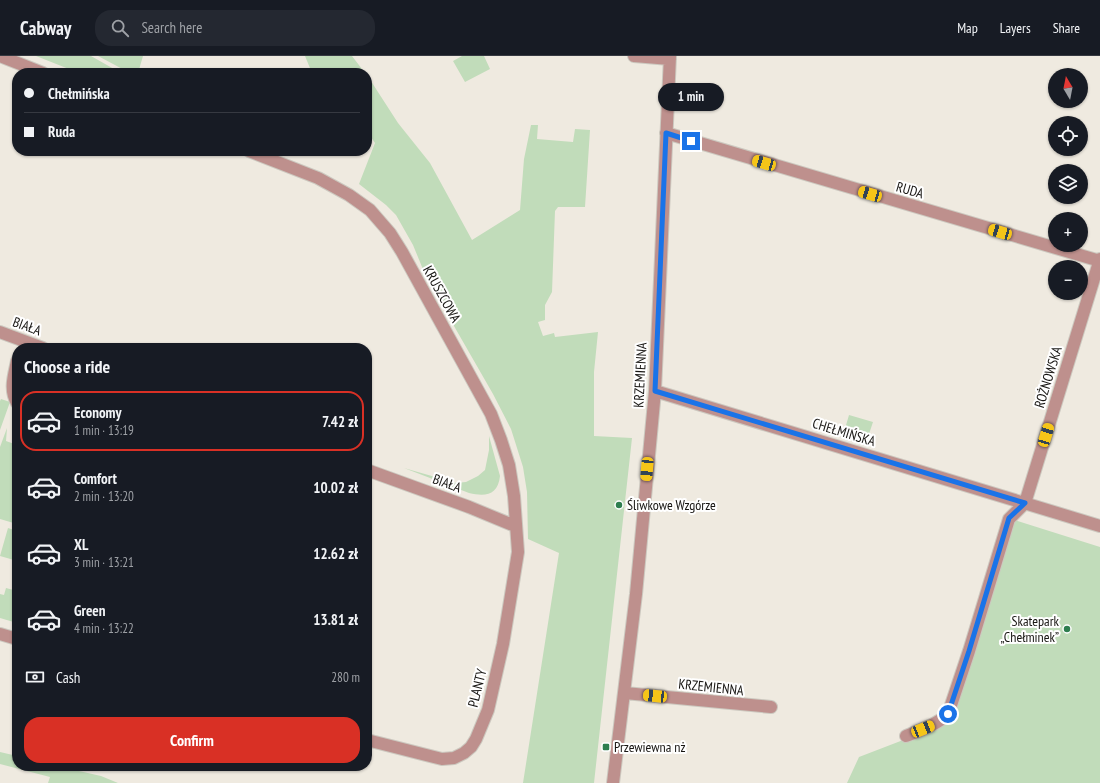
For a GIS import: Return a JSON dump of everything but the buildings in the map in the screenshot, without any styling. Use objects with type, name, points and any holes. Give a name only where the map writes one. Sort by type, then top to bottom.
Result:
[{"type":"street","points":[[0,56],[30,68]]},
{"type":"street","name":"KRZEMIENNA","points":[[613,783],[636,594],[655,391],[670,58],[634,56]]},
{"type":"street","name":"RUDA","points":[[666,133],[1100,261]]},
{"type":"street","name":"KRUSZCOWA","points":[[262,156],[318,178],[337,188],[370,210],[390,233],[402,252],[491,414],[502,440],[509,465],[514,496],[515,526]]},
{"type":"street","name":"ROŻNOWSKA","points":[[1025,503],[1100,261]]},
{"type":"street","name":"BIAŁA","points":[[0,332],[19,343]]},
{"type":"street","name":"CHEŁMIŃSKA","points":[[655,391],[1100,526]]},
{"type":"street","name":"BIAŁA","points":[[372,472],[469,507],[515,526]]},
{"type":"street","points":[[906,736],[931,726],[942,720],[948,714],[969,651],[1009,518],[1025,503]]},
{"type":"street","name":"PLANTY","points":[[372,741],[442,759],[449,759],[464,753],[476,739],[488,710],[504,637],[518,552],[515,526]]},
{"type":"street","points":[[0,634],[12,638]]},
{"type":"street","name":"KRZEMIENNA","points":[[625,693],[771,707]]},
{"type":"green space","points":[[36,56],[91,56],[112,68],[66,68]]},
{"type":"green space","points":[[98,56],[143,56],[139,68],[121,68]]},
{"type":"green space","points":[[305,56],[352,56],[361,68],[310,68]]},
{"type":"green space","points":[[462,56],[484,56],[490,69],[465,82],[453,61]]},
{"type":"green space","points":[[372,83],[398,123],[430,163],[472,240],[520,210],[524,159],[531,125],[538,125],[537,139],[573,142],[575,129],[590,130],[585,207],[558,207],[555,211],[552,292],[545,305],[545,320],[538,322],[543,336],[554,333],[555,337],[598,332],[594,372],[594,436],[632,438],[594,783],[523,783],[559,553],[528,539],[527,492],[523,467],[511,429],[493,394],[427,279],[413,245],[396,215],[386,205],[359,184],[370,156],[372,156],[375,143],[372,138]]},
{"type":"green space","points":[[1,399],[10,402],[0,430],[0,401]]},
{"type":"green space","points":[[849,415],[873,422],[867,440],[844,432]]},
{"type":"green space","points":[[7,428],[6,441],[12,443],[12,523],[0,519],[0,447]]},
{"type":"green space","points":[[489,436],[500,476],[497,487],[490,493],[481,495],[469,493],[404,468],[456,483],[466,482],[478,476],[485,470],[489,450]]},
{"type":"green space","points":[[1011,519],[1100,547],[1100,783],[847,783],[859,757],[950,722]]},
{"type":"green space","points":[[8,528],[12,529],[12,559],[0,556]]},
{"type":"green space","points":[[6,588],[12,590],[12,622],[0,618],[0,594],[4,595]]},
{"type":"green space","points":[[0,752],[12,755],[12,767],[0,764]]},
{"type":"green space","points":[[27,771],[79,771],[101,776],[118,783],[48,783],[50,777]]},
{"type":"place","name":"Śliwkowe Wzgórze","points":[[619,505]]},
{"type":"place","name":"Skatepark „Chełminek”","points":[[1067,629]]},
{"type":"place","name":"Przewiewna nż","points":[[606,747]]},
{"type":"route","points":[[691,141],[666,133],[655,391],[1025,503],[1009,518],[969,651],[948,714]]}]
